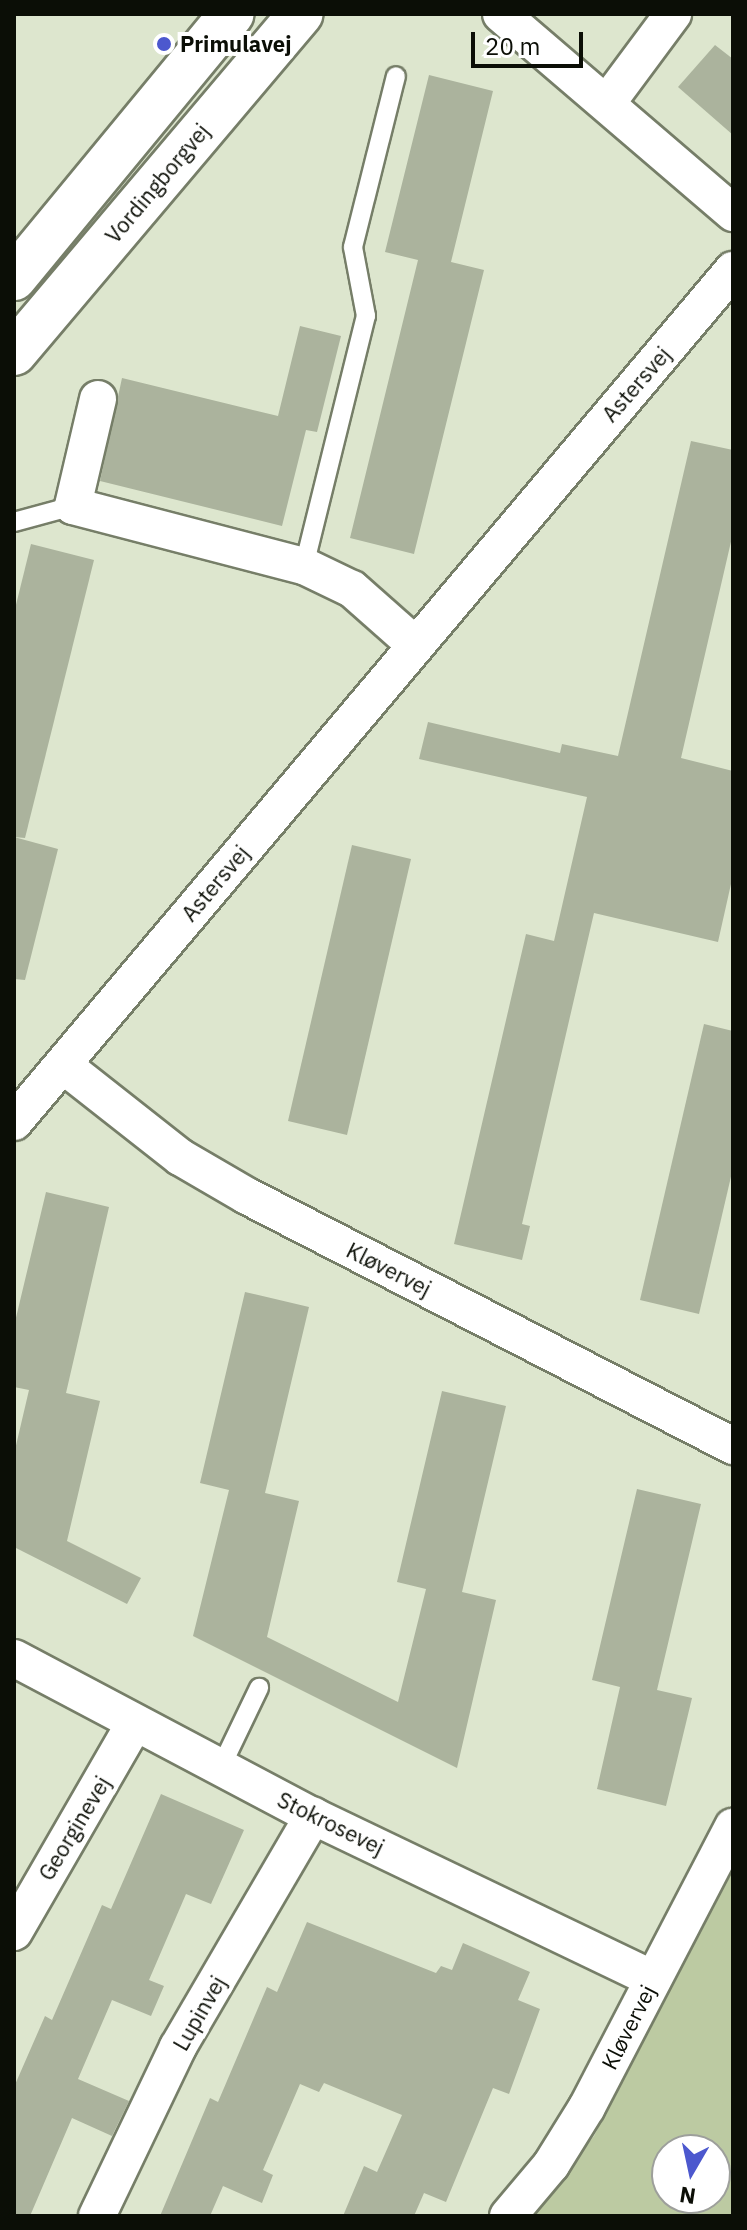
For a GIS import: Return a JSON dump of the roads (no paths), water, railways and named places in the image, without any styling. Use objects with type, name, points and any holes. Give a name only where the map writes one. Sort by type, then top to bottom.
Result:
[{"type":"main road","points":[[14,277],[232,14]]},
{"type":"main road","name":"Vordingborgvej","points":[[14,353],[300,14]]},
{"type":"street","points":[[501,14],[733,213]]},
{"type":"street","points":[[607,103],[673,14]]},
{"type":"street","name":"Astersvej","points":[[14,1122],[413,643],[733,270]]},
{"type":"street","points":[[14,277],[51,309]]},
{"type":"street","points":[[98,399],[73,506],[304,566],[352,589],[413,643]]},
{"type":"street","name":"Kløvervej","points":[[63,1065],[180,1157],[247,1196],[733,1446]]},
{"type":"street","name":"Stokrosevej","points":[[14,1658],[313,1816],[653,1979]]},
{"type":"street","name":"Georginevej","points":[[14,1932],[134,1724]]},
{"type":"street","name":"Lupinvej","points":[[97,2216],[178,2047],[313,1816]]},
{"type":"street","name":"Kløvervej","points":[[508,2216],[551,2165],[587,2107],[733,1827]]},
{"type":"lane","points":[[304,566],[366,316],[353,247],[396,76]]},
{"type":"lane","points":[[14,522],[73,506]]},
{"type":"lane","points":[[221,1767],[259,1688]]},
{"type":"place","name":"Primulavej","points":[[164,44]]}]
